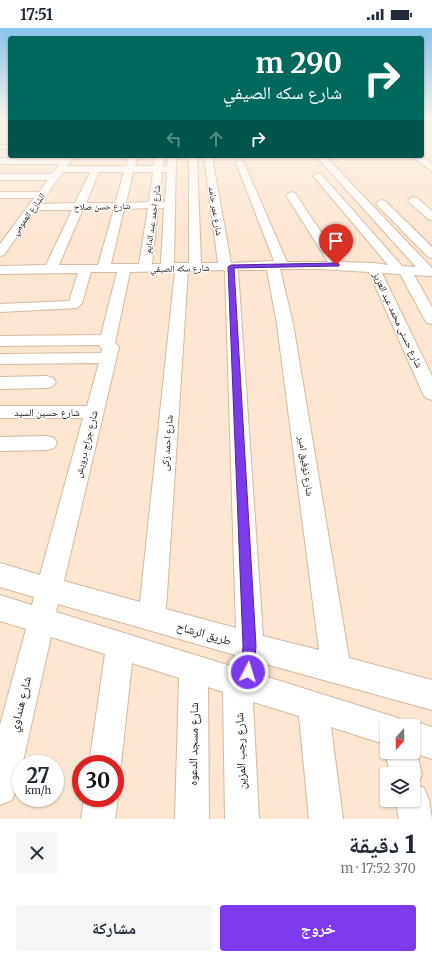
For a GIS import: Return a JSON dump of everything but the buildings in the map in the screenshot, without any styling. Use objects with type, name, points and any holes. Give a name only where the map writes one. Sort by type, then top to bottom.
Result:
[{"type":"street","points":[[103,269],[132,159]]},
{"type":"street","name":"شارع احمد عبد الدايم","points":[[145,268],[160,159]]},
{"type":"street","points":[[172,159],[171,205],[182,267]]},
{"type":"street","points":[[182,267],[196,231],[193,159]]},
{"type":"street","name":"شارع عمر حامد","points":[[209,159],[228,267],[250,646]]},
{"type":"street","points":[[323,159],[430,272]]},
{"type":"street","points":[[419,159],[432,168]]},
{"type":"street","points":[[0,160],[61,169]]},
{"type":"street","name":"شارع توفيق امير","points":[[240,162],[277,265],[336,668]]},
{"type":"street","points":[[0,166],[61,169]]},
{"type":"street","points":[[0,177],[84,166],[130,169],[172,169]]},
{"type":"street","points":[[51,269],[78,207],[99,167]]},
{"type":"street","points":[[0,171],[61,169]]},
{"type":"street","points":[[0,183],[61,169]]},
{"type":"street","name":"الشارع العمومي","points":[[0,252],[61,169]]},
{"type":"street","points":[[318,176],[401,269],[432,320]]},
{"type":"street","points":[[0,195],[38,201]]},
{"type":"street","points":[[291,195],[336,265]]},
{"type":"street","points":[[375,197],[432,254]]},
{"type":"street","points":[[0,200],[38,201]]},
{"type":"street","points":[[413,200],[432,217]]},
{"type":"street","name":"شارع حسن صلاح","points":[[38,201],[78,207],[171,205]]},
{"type":"street","points":[[0,232],[15,232]]},
{"type":"street","name":"شارع سكه الصيفي","points":[[0,270],[336,265],[430,272]]},
{"type":"street","name":"شارع احمد زكى","points":[[152,618],[182,267]]},
{"type":"street","name":"شارع حسنى محمد عبد العزيز","points":[[373,267],[432,394]]},
{"type":"street","name":"شارع جراج درويش","points":[[41,621],[94,412],[124,268]]},
{"type":"street","points":[[0,308],[72,305],[75,303],[86,269]]},
{"type":"street","points":[[0,341],[107,349]]},
{"type":"street","points":[[0,359],[107,349]]},
{"type":"street","points":[[0,383],[47,382]]},
{"type":"street","name":"شارع حسين السيد","points":[[0,412],[94,412]]},
{"type":"street","points":[[0,444],[47,443]]},
{"type":"street","name":"طريق الرشاح","points":[[0,574],[250,646],[432,695]]},
{"type":"street","points":[[0,608],[380,727]]},
{"type":"street","name":"شارع هنداوي","points":[[0,788],[41,621]]},
{"type":"street","points":[[106,755],[120,646]]},
{"type":"street","name":"شارع رجب المزين","points":[[242,819],[242,684],[250,646]]},
{"type":"street","name":"شارع مسجد الدعوه","points":[[192,819],[194,669]]},
{"type":"street","points":[[313,706],[326,819]]},
{"type":"street","points":[[420,740],[432,743]]},
{"type":"street","points":[[98,819],[100,807]]},
{"type":"street","points":[[413,807],[416,819]]},
{"type":"route","points":[[248,672],[250,646],[231,267],[336,265]]}]
